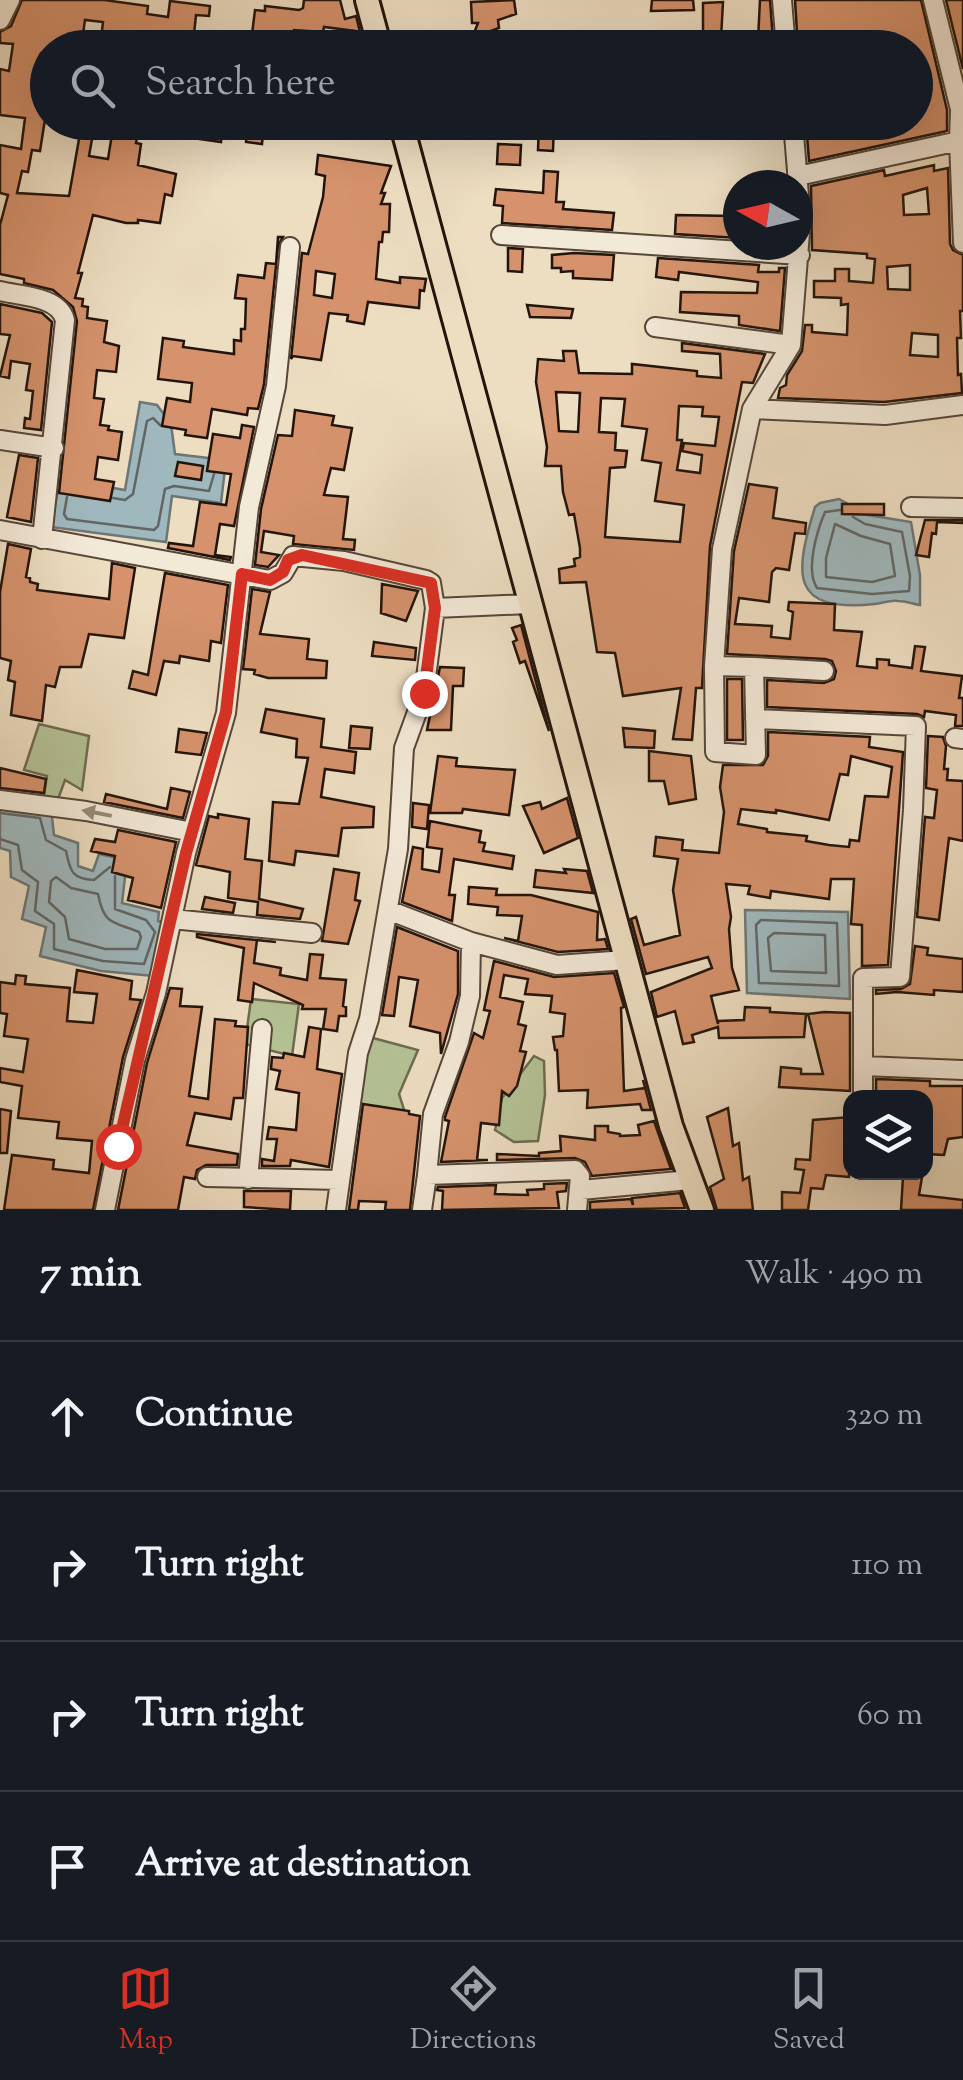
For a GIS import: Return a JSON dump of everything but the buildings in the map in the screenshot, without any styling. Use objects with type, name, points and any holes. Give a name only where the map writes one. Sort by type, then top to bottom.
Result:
[{"type":"main road","points":[[367,0],[375,30]]},
{"type":"main road","points":[[406,140],[670,1126],[702,1210]]},
{"type":"street","points":[[0,20],[10,0]]},
{"type":"street","points":[[782,0],[784,30]]},
{"type":"street","points":[[932,0],[960,109],[963,243]]},
{"type":"street","points":[[795,140],[797,170]]},
{"type":"street","points":[[813,173],[959,141]]},
{"type":"street","points":[[501,234],[723,250]]},
{"type":"street","points":[[106,1210],[135,1060],[156,993],[192,832],[226,712],[249,507],[276,386],[290,247]]},
{"type":"street","points":[[754,667],[756,755],[715,752],[714,666],[722,549],[752,409],[791,345],[800,260]]},
{"type":"street","points":[[0,291],[55,304],[65,320],[42,539]]},
{"type":"street","points":[[655,328],[791,345]]},
{"type":"street","points":[[752,409],[885,415],[963,405]]},
{"type":"street","points":[[0,440],[54,448]]},
{"type":"street","points":[[910,507],[963,508]]},
{"type":"street","points":[[0,530],[270,580],[283,572],[288,560],[302,555],[431,583],[435,608],[424,693],[404,748],[398,849],[370,1019],[358,1054],[336,1210]]},
{"type":"street","points":[[435,608],[530,604]]},
{"type":"street","points":[[714,666],[824,671]]},
{"type":"street","points":[[755,719],[916,726],[900,977],[863,978],[862,1090]]},
{"type":"street","points":[[0,800],[86,811],[192,832]]},
{"type":"street","points":[[388,910],[471,942],[557,964],[626,960]]},
{"type":"street","points":[[172,919],[312,933]]},
{"type":"street","points":[[422,1210],[433,1114],[459,1042],[470,996],[471,942]]},
{"type":"street","points":[[248,1179],[262,1029]]},
{"type":"street","points":[[862,1066],[963,1070]]},
{"type":"street","points":[[427,1175],[575,1170],[580,1176],[577,1210]]},
{"type":"street","points":[[206,1177],[339,1180]]},
{"type":"street","points":[[580,1190],[690,1180]]},
{"type":"green space","points":[[39,724],[89,736],[82,790],[65,780],[57,802],[43,801],[47,776],[24,770]]},
{"type":"green space","points":[[251,999],[299,1004],[292,1056],[245,1044]]},
{"type":"green space","points":[[373,1038],[418,1050],[399,1094],[410,1128],[352,1116],[361,1054]]},
{"type":"green space","points":[[534,1056],[544,1061],[545,1095],[538,1141],[514,1142],[495,1130],[502,1098]]},
{"type":"water","points":[[140,402],[157,405],[171,424],[175,454],[226,460],[221,503],[172,496],[166,542],[51,527],[60,479],[125,490]]},
{"type":"water","points":[[839,499],[868,515],[911,522],[920,575],[920,605],[895,601],[847,605],[826,602],[813,595],[805,584],[802,569],[808,530],[815,507]]},
{"type":"water","points":[[0,803],[51,808],[54,835],[78,843],[78,866],[93,871],[99,854],[127,860],[122,903],[159,912],[158,921],[168,924],[153,976],[101,971],[40,956],[46,927],[22,919],[29,886],[11,877],[10,851],[0,848]]},
{"type":"water","points":[[745,910],[848,912],[850,999],[747,993]]},
{"type":"route","points":[[118,1146],[186,853],[226,712],[242,574],[270,580],[283,572],[292,556],[302,555],[431,583],[434,631],[424,693]]}]
